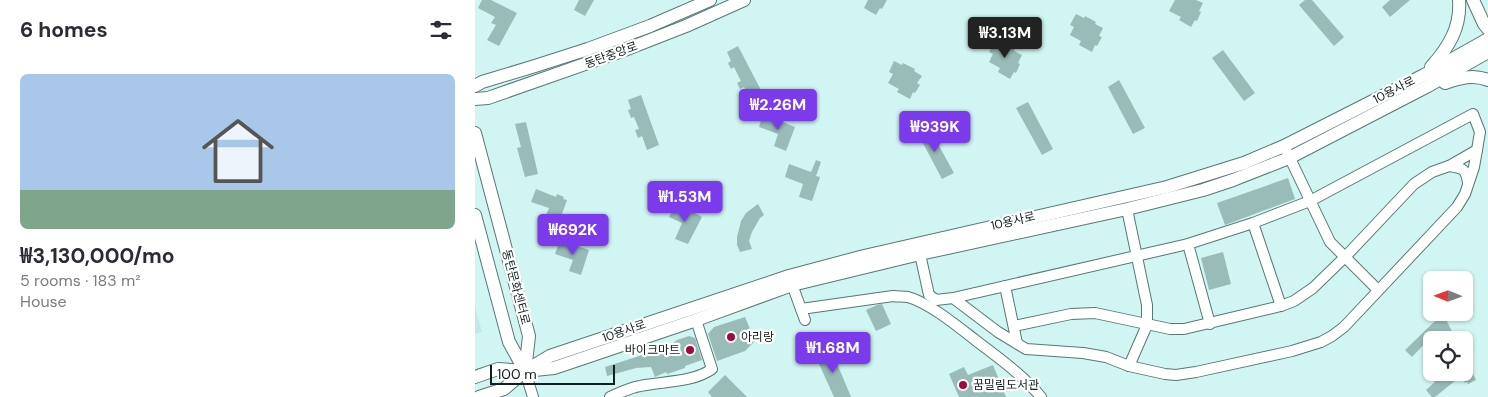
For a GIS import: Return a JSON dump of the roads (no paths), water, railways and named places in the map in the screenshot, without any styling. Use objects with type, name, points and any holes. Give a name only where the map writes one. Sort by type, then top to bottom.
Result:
[{"type":"street","name":"동탄중앙로","points":[[475,86],[482,82],[641,30],[710,0]]},
{"type":"street","name":"동탄중앙로","points":[[475,99],[488,98],[622,52],[744,0]]},
{"type":"street","points":[[1426,81],[1452,37],[1458,22],[1459,0]]},
{"type":"street","points":[[1473,0],[1487,38]]},
{"type":"street","name":"10용사로","points":[[475,377],[498,369],[525,371],[554,368],[697,320],[791,280],[1127,209],[1203,190],[1233,180],[1426,81],[1487,38]]},
{"type":"street","points":[[1426,81],[1470,76],[1488,80]]},
{"type":"street","points":[[920,254],[929,296],[937,300],[953,298],[1188,244],[1253,223],[1310,201],[1473,114],[1480,132],[1474,167],[1465,194],[1457,207],[1344,327],[1321,342],[1263,358],[1187,374],[1165,374],[1129,366],[1106,357],[1026,349],[998,332],[953,298]]},
{"type":"street","name":"동탄문화센터로","points":[[475,133],[529,336],[525,371]]},
{"type":"street","points":[[1013,326],[1071,314],[1095,313],[1147,325],[1170,329],[1184,329],[1281,306],[1304,295],[1322,280],[1414,184],[1432,172],[1449,166],[1477,150]]},
{"type":"street","points":[[1287,152],[1330,242],[1378,290]]},
{"type":"street","name":"10용사로","points":[[479,397],[504,389],[525,371],[550,356],[863,256],[1167,187],[1287,152]]},
{"type":"street","points":[[1449,166],[1465,170],[1469,183]]},
{"type":"street","points":[[1127,209],[1147,305],[1147,325],[1129,366]]},
{"type":"street","name":"동탄문화센터로","points":[[475,215],[509,342],[525,371]]},
{"type":"street","points":[[1253,223],[1281,306]]},
{"type":"street","points":[[1188,244],[1210,324]]},
{"type":"street","points":[[791,280],[805,320]]},
{"type":"street","points":[[1005,286],[1017,343]]},
{"type":"street","points":[[801,309],[893,296],[907,297],[922,303],[947,318],[1017,372],[1041,397]]},
{"type":"street","points":[[610,397],[639,386],[685,379],[707,373],[712,368],[697,320]]},
{"type":"street","points":[[525,371],[533,397]]},
{"type":"place","name":"아리랑","points":[[731,337]]},
{"type":"place","name":"바이크마트","points":[[690,350]]},
{"type":"place","name":"꿈밀림도서관","points":[[963,385]]}]
